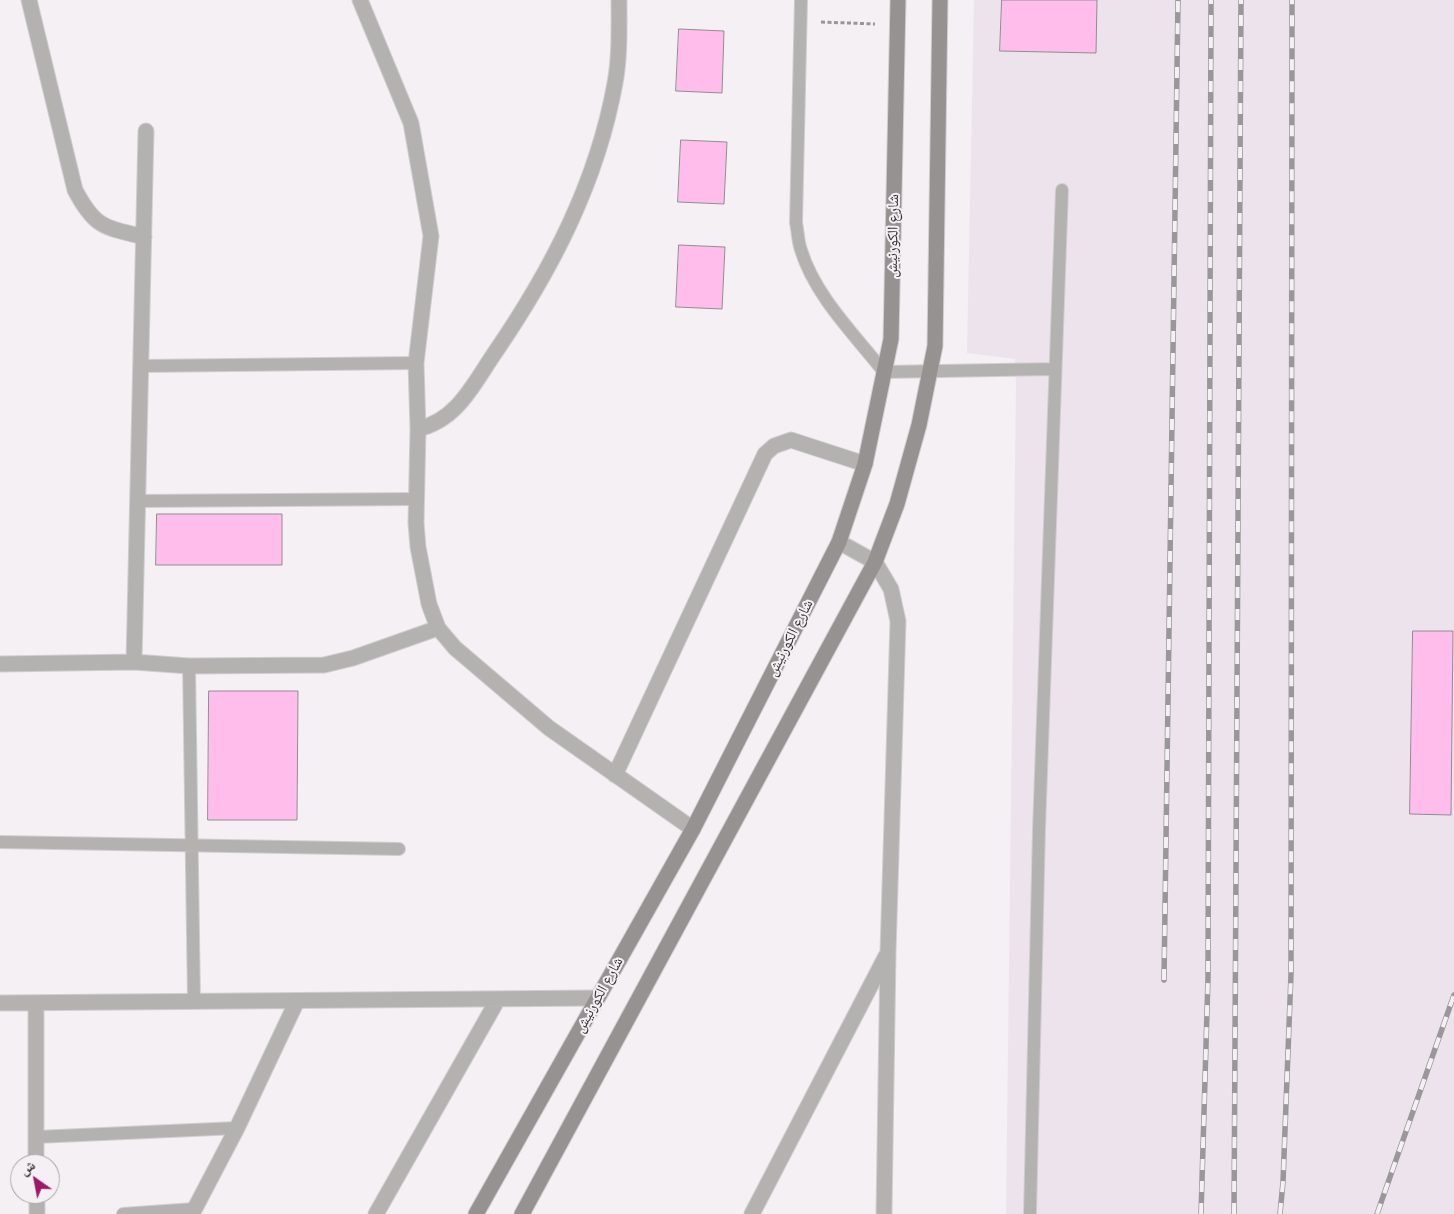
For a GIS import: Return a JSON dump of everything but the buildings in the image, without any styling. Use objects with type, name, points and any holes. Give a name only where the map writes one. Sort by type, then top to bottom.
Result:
[{"type":"street","points":[[29,0],[75,190],[86,210],[105,228],[144,237]]},
{"type":"street","points":[[360,0],[410,123],[431,236],[416,364],[418,429],[417,499],[418,547],[429,604],[438,628],[454,648],[549,728],[693,829]]},
{"type":"street","points":[[418,429],[437,423],[456,410],[526,306],[571,225],[590,178],[615,82],[619,0]]},
{"type":"street","name":"شارع الكورنيش","points":[[476,1214],[693,829],[839,542],[865,464],[891,339],[898,0]]},
{"type":"street","points":[[522,1214],[875,562],[897,504],[919,425],[935,346],[940,0]]},
{"type":"street","points":[[134,662],[146,131]]},
{"type":"street","points":[[615,775],[765,454],[774,446],[791,440],[865,464]]},
{"type":"street","points":[[839,542],[875,562],[891,589],[898,621],[888,952],[884,1214]]},
{"type":"street","points":[[0,664],[134,662],[189,666],[324,665],[353,658],[438,628]]},
{"type":"street","points":[[752,1214],[888,952]]},
{"type":"street","points":[[0,1003],[597,998]]},
{"type":"street","points":[[376,1214],[498,999]]},
{"type":"street","points":[[193,1212],[237,1128],[297,1001]]},
{"type":"street","points":[[36,1004],[36,1154]]},
{"type":"lane","points":[[801,0],[796,224],[801,250],[814,280],[884,372],[1054,369]]},
{"type":"lane","points":[[1030,1214],[1039,829],[1054,369],[1062,190]]},
{"type":"lane","points":[[141,366],[416,364]]},
{"type":"lane","points":[[138,500],[417,499]]},
{"type":"lane","points":[[189,666],[194,1002]]},
{"type":"lane","points":[[0,842],[399,849]]},
{"type":"lane","points":[[36,1137],[237,1128]]},
{"type":"lane","points":[[123,1214],[193,1212]]},
{"type":"path","points":[[800,21],[898,25]]},
{"type":"shaded area","points":[[974,0],[1454,0],[1454,1214],[1006,1214],[1016,384],[1015,359],[967,353]]},
{"type":"railway","points":[[1164,980],[1178,0]]},
{"type":"railway","points":[[1201,1214],[1208,978],[1211,0]]},
{"type":"railway","points":[[1234,1214],[1241,0]]},
{"type":"railway","points":[[1280,1214],[1283,1182],[1291,974],[1292,0]]},
{"type":"railway","points":[[1377,1214],[1454,995]]}]
